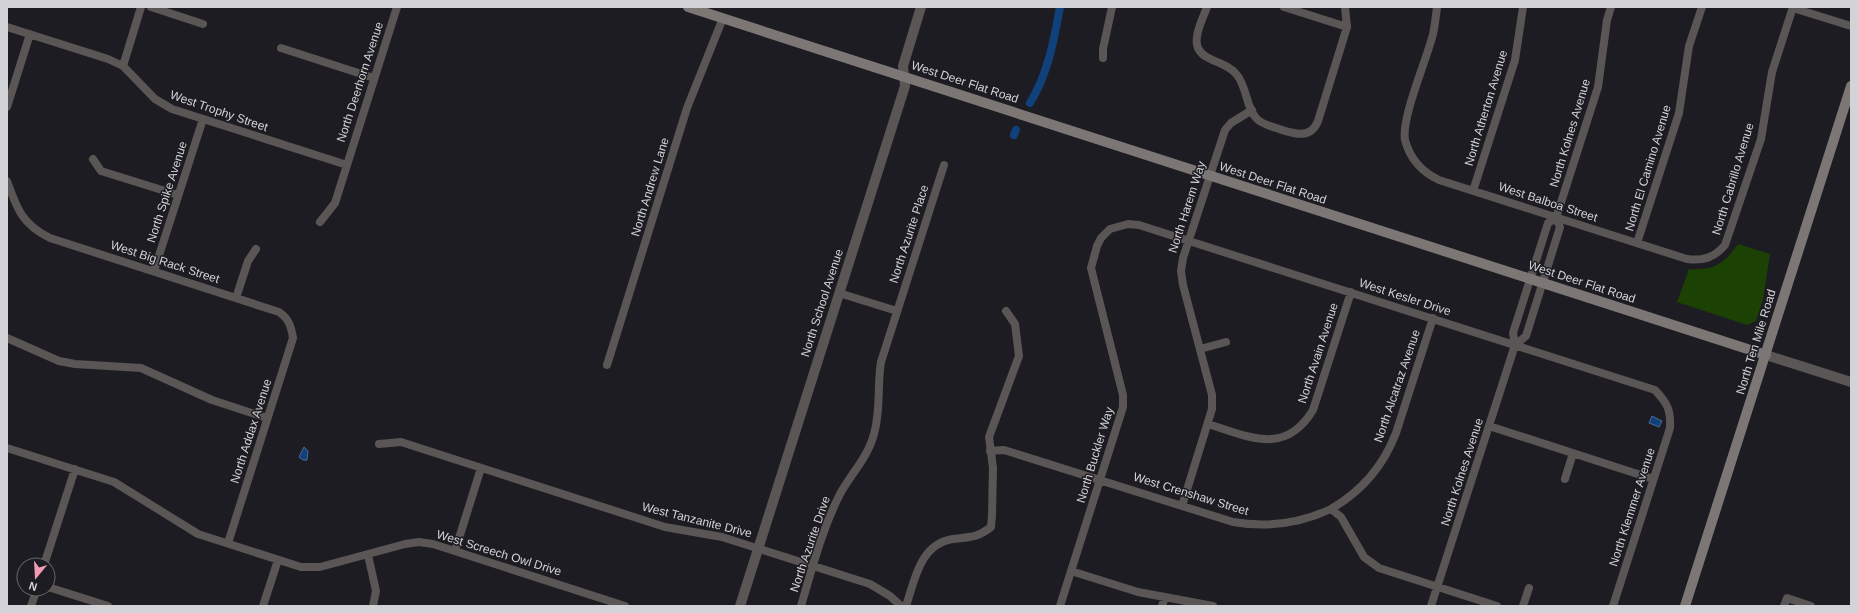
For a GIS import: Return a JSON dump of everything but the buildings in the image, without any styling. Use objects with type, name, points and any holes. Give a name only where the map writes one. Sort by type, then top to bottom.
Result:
[{"type":"main road","name":"West Deer Flat Road","points":[[688,7],[904,76],[1210,177],[1766,355]]},
{"type":"main road","name":"North Ten Mile Road","points":[[1685,606],[1851,86]]},
{"type":"street","points":[[123,66],[141,7]]},
{"type":"street","points":[[150,7],[203,24]]},
{"type":"street","name":"North Deerhorn Avenue","points":[[320,222],[335,203],[397,7]]},
{"type":"street","name":"North School Avenue","points":[[740,606],[905,86],[903,66],[921,7]]},
{"type":"street","points":[[1103,58],[1103,50],[1112,7]]},
{"type":"street","points":[[1207,7],[1197,38],[1197,46],[1200,53],[1232,69],[1242,83],[1257,119],[1264,124],[1295,134],[1310,132],[1318,121],[1347,27],[1344,7]]},
{"type":"street","points":[[1284,7],[1347,27]]},
{"type":"street","name":"West Balboa Street","points":[[1437,7],[1433,34],[1406,123],[1405,140],[1411,155],[1419,168],[1430,176],[1474,191],[1687,259]]},
{"type":"street","name":"North Atherton Avenue","points":[[1474,191],[1515,60],[1523,7]]},
{"type":"street","name":"North Kolnes Avenue","points":[[1431,606],[1515,345],[1513,333],[1548,223],[1556,218],[1598,87],[1607,20],[1611,7]]},
{"type":"street","name":"North El Camino Avenue","points":[[1637,243],[1679,113],[1689,46],[1702,7]]},
{"type":"street","points":[[1793,7],[1851,26]]},
{"type":"street","name":"North Cabrillo Avenue","points":[[1687,259],[1698,261],[1710,258],[1719,253],[1725,245],[1760,139],[1772,72],[1793,7]]},
{"type":"street","name":"North Andrew Lane","points":[[607,365],[687,108],[723,18]]},
{"type":"street","name":"West Trophy Street","points":[[7,27],[108,59],[123,66],[162,104],[203,119],[347,165]]},
{"type":"street","points":[[7,107],[30,34]]},
{"type":"street","points":[[281,48],[374,78]]},
{"type":"street","name":"North Harem Way","points":[[1182,506],[1208,424],[1212,409],[1212,395],[1183,285],[1181,271],[1188,241],[1225,130],[1231,123],[1252,110]]},
{"type":"street","name":"North Spike Avenue","points":[[154,272],[203,119]]},
{"type":"street","points":[[93,159],[101,171],[178,195]]},
{"type":"street","name":"North Azurite Place","points":[[897,311],[944,165]]},
{"type":"street","name":"West Big Rack Street","points":[[7,181],[15,205],[28,224],[38,232],[50,238],[279,312],[286,317],[291,325]]},
{"type":"street","name":"North Kolnes Avenue","points":[[1515,345],[1526,336],[1560,227],[1556,218]]},
{"type":"street","name":"West Kesler Drive","points":[[1118,225],[1139,225],[1655,390],[1665,401],[1670,415]]},
{"type":"street","name":"North Buckler Way","points":[[1060,606],[1120,417],[1123,395],[1092,278],[1091,268],[1097,246],[1101,238],[1110,229],[1118,225]]},
{"type":"street","points":[[236,298],[248,261],[256,249]]},
{"type":"street","name":"North Avain Avenue","points":[[1208,424],[1264,440],[1276,440],[1289,436],[1307,420],[1313,410],[1351,292]]},
{"type":"street","points":[[839,293],[897,311]]},
{"type":"street","name":"North Azurite Drive","points":[[801,606],[828,521],[840,494],[866,455],[874,434],[878,414],[878,378],[881,362],[897,311]]},
{"type":"street","points":[[906,606],[921,561],[936,544],[946,540],[980,535],[991,527],[993,468],[989,437],[1020,356],[1015,324],[1006,311]]},
{"type":"street","name":"North Alcatraz Avenue","points":[[1331,509],[1365,484],[1379,467],[1389,451],[1433,318]]},
{"type":"street","name":"North Addax Avenue","points":[[228,544],[293,338],[291,325]]},
{"type":"street","points":[[7,338],[59,361],[75,364],[141,368],[212,400],[267,418]]},
{"type":"street","points":[[1200,349],[1226,342]]},
{"type":"street","name":"West Deer Flat Road","points":[[1766,355],[1851,382]]},
{"type":"street","name":"North Klemmer Avenue","points":[[1613,606],[1670,428],[1670,415]]},
{"type":"street","points":[[1489,426],[1653,479]]},
{"type":"street","name":"West Tanzanite Drive","points":[[378,444],[401,442],[665,527],[722,537],[758,548],[870,584],[890,596],[901,606]]},
{"type":"street","name":"West Screech Owl Drive","points":[[7,448],[114,482],[198,534],[301,567],[320,567],[405,544],[419,542],[455,551],[625,606]]},
{"type":"street","name":"West Crenshaw Street","points":[[990,451],[1004,450],[1234,522],[1264,526],[1293,523],[1309,519],[1331,509]]},
{"type":"street","points":[[1565,478],[1573,453]]},
{"type":"street","points":[[455,551],[482,468]]},
{"type":"street","points":[[47,557],[75,469]]},
{"type":"street","points":[[1331,509],[1340,517],[1364,557],[1379,568],[1497,606]]},
{"type":"street","points":[[368,555],[376,591],[373,606]]},
{"type":"street","points":[[263,606],[278,560]]},
{"type":"street","points":[[1071,571],[1138,592],[1213,606]]},
{"type":"street","points":[[1523,606],[1530,588]]},
{"type":"street","points":[[56,590],[108,606]]},
{"type":"street","points":[[1162,606],[1165,597]]},
{"type":"street","points":[[1785,602],[1811,606]]},
{"type":"green space","points":[[1738,244],[1770,254],[1763,299],[1756,321],[1747,325],[1677,302],[1689,269],[1705,269],[1717,265],[1728,257]]},
{"type":"water","points":[[1652,416],[1662,421],[1659,427],[1649,423]]},
{"type":"water","points":[[304,447],[308,451],[307,460],[303,460],[299,457]]},
{"type":"waterway","points":[[1030,103],[1046,69],[1053,44],[1060,7]]},
{"type":"waterway","points":[[1014,135],[1016,130]]}]
